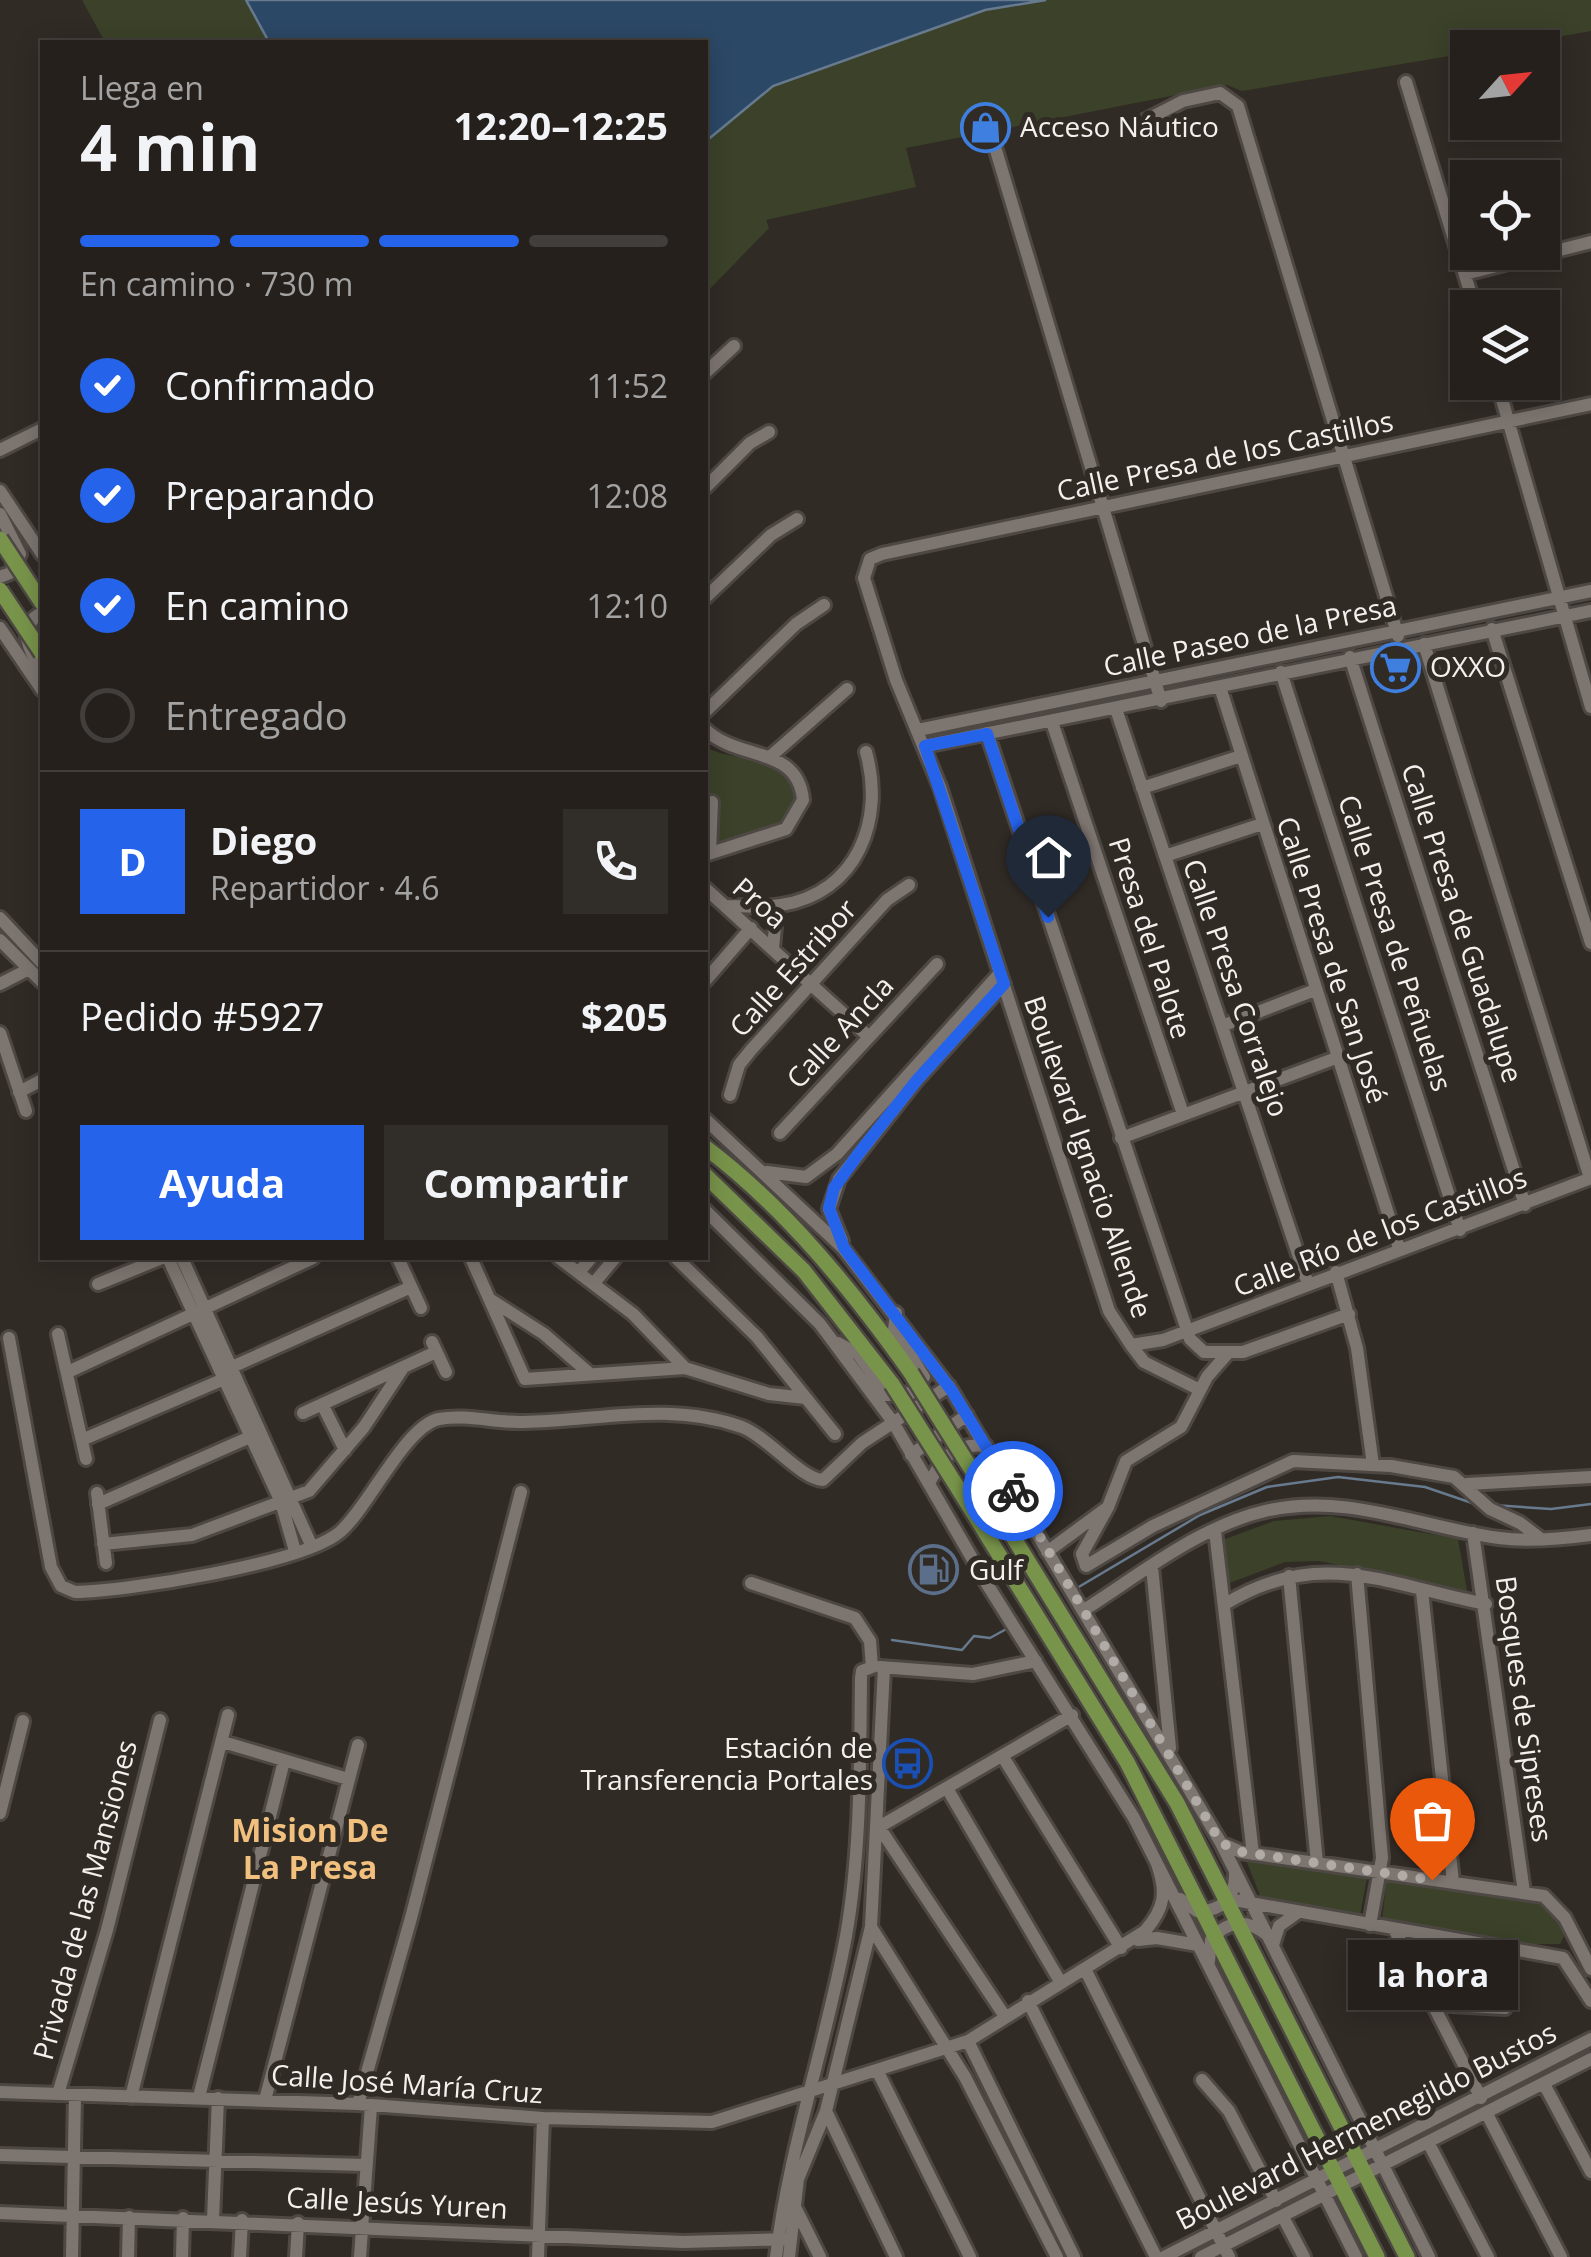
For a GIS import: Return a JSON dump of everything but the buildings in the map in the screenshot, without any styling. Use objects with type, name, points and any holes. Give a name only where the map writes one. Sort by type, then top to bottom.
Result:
[{"type":"main road","points":[[0,538],[40,600]]},
{"type":"main road","points":[[0,590],[40,650]]},
{"type":"main road","points":[[708,1150],[785,1218],[882,1332],[1161,1775],[1407,2257]]},
{"type":"main road","points":[[708,1178],[804,1271],[862,1342],[925,1434],[1127,1762],[1377,2257]]},
{"type":"street","points":[[1406,82],[1470,290]]},
{"type":"street","points":[[1144,120],[1183,100],[1220,93],[1238,106],[1402,648]]},
{"type":"street","points":[[986,116],[1161,700]]},
{"type":"street","points":[[1465,274],[1591,242]]},
{"type":"street","points":[[708,370],[734,346]]},
{"type":"street","points":[[1503,400],[1591,707]]},
{"type":"street","name":"Calle Presa de los Castillos","points":[[870,558],[1105,504],[1591,404]]},
{"type":"street","points":[[0,450],[40,430]]},
{"type":"street","points":[[708,485],[750,443],[769,432]]},
{"type":"street","points":[[0,492],[40,545]]},
{"type":"street","points":[[0,514],[20,554],[10,574],[0,577]]},
{"type":"street","points":[[708,587],[771,535],[797,519]]},
{"type":"street","name":"Boulevard Ignacio Allende","points":[[870,558],[864,578],[896,680],[925,746],[1109,1311],[1130,1345],[1186,1332]]},
{"type":"street","name":"Calle Paseo de la Presa","points":[[918,730],[1591,591]]},
{"type":"street","points":[[708,709],[796,624],[824,605]]},
{"type":"street","name":"Calle Paseo de la Presa","points":[[925,746],[1591,611]]},
{"type":"street","points":[[40,614],[29,623],[26,635],[28,650],[40,668]]},
{"type":"street","points":[[0,628],[40,687]]},
{"type":"street","points":[[1492,629],[1591,943]]},
{"type":"street","points":[[1424,644],[1590,1178]]},
{"type":"street","name":"Calle Presa de Guadalupe","points":[[1350,658],[1525,1205]]},
{"type":"street","name":"Calle Presa de Peñuelas","points":[[1280,672],[1460,1230]]},
{"type":"street","name":"Calle Presa de San José","points":[[1220,687],[1399,1248]]},
{"type":"street","points":[[771,756],[847,689]]},
{"type":"street","name":"Calle Presa Corralejo","points":[[1116,709],[1308,1284]]},
{"type":"street","name":"Presa del Palote","points":[[1052,722],[1182,1114]]},
{"type":"street","points":[[708,731],[736,749],[771,756],[790,766],[799,779],[803,800],[798,816],[779,833],[708,854],[712,802]]},
{"type":"street","points":[[987,734],[1186,1332],[1199,1349],[1227,1354],[1349,1314]]},
{"type":"street","points":[[727,906],[777,906],[824,887],[854,862],[874,808],[866,752]]},
{"type":"street","points":[[1142,788],[1240,756]]},
{"type":"street","points":[[1165,856],[1262,824]]},
{"type":"street","name":"Calle Estribor","points":[[730,1096],[740,1066],[887,900],[909,885]]},
{"type":"street","name":"Proa","points":[[708,890],[869,1037]]},
{"type":"street","points":[[774,948],[777,906]]},
{"type":"street","points":[[0,918],[36,966]]},
{"type":"street","points":[[708,978],[751,928]]},
{"type":"street","points":[[0,940],[36,966]]},
{"type":"street","name":"Calle Ancla","points":[[780,1133],[937,964]]},
{"type":"street","points":[[0,984],[36,966]]},
{"type":"street","name":"Boulevard Ignacio Allende","points":[[767,1172],[806,1177],[837,1154],[1002,979]]},
{"type":"street","name":"Boulevard Ignacio Allende","points":[[844,1248],[829,1208],[839,1179],[1002,979]]},
{"type":"street","points":[[1222,1026],[1315,990]]},
{"type":"street","points":[[0,1033],[26,1111]]},
{"type":"street","points":[[1121,1138],[1336,1058]]},
{"type":"street","points":[[20,1092],[40,1081]]},
{"type":"street","points":[[708,1122],[767,1172],[844,1248],[968,1415],[1221,1843],[1429,2257]]},
{"type":"street","name":"Calle Río de los Castillos","points":[[1186,1332],[1590,1178]]},
{"type":"street","points":[[708,1213],[773,1274],[836,1342],[893,1422],[1022,1642],[1072,1714],[1157,1864],[1356,2257]]},
{"type":"street","points":[[98,1284],[160,1260]]},
{"type":"street","points":[[166,1260],[199,1310]]},
{"type":"street","points":[[183,1260],[199,1310],[287,1500],[294,1551]]},
{"type":"street","points":[[68,1372],[309,1260]]},
{"type":"street","points":[[399,1260],[421,1308]]},
{"type":"street","points":[[471,1260],[525,1379],[685,1368],[769,1394],[806,1398]]},
{"type":"street","points":[[563,1260],[652,1331],[685,1368]]},
{"type":"street","points":[[580,1272],[589,1260]]},
{"type":"street","points":[[594,1283],[614,1260]]},
{"type":"street","points":[[678,1260],[757,1337],[834,1434]]},
{"type":"street","points":[[1336,1272],[1364,1382],[1373,1465]]},
{"type":"street","points":[[84,1439],[410,1287]]},
{"type":"street","points":[[489,1299],[544,1334],[589,1373]]},
{"type":"street","points":[[836,1342],[858,1354],[886,1395],[912,1393],[924,1377],[894,1330],[896,1313]]},
{"type":"street","points":[[58,1334],[86,1459]]},
{"type":"street","points":[[10,1338],[48,1555],[61,1586],[91,1592],[170,1581],[312,1546],[345,1528],[421,1429],[441,1418],[527,1422],[651,1412],[701,1416],[766,1439],[818,1480],[833,1475],[857,1448],[949,1386]]},
{"type":"street","points":[[1130,1345],[1144,1362],[1200,1390]]},
{"type":"street","points":[[303,1413],[403,1368],[434,1347],[446,1372]]},
{"type":"street","points":[[1227,1354],[1200,1390],[1181,1427],[1126,1460],[1108,1507],[1082,1554],[1086,1566],[1153,1526],[1293,1461],[1373,1465],[1454,1477],[1467,1484],[1490,1508],[1541,1539]]},
{"type":"street","points":[[103,1544],[192,1536],[317,1486],[403,1368]]},
{"type":"street","points":[[228,1373],[250,1437],[312,1546]]},
{"type":"street","points":[[322,1404],[345,1450]]},
{"type":"street","points":[[912,1454],[968,1415]]},
{"type":"street","points":[[106,1563],[97,1499],[250,1437]]},
{"type":"street","points":[[929,1483],[954,1448],[986,1446]]},
{"type":"street","points":[[1467,1484],[1591,1477]]},
{"type":"street","points":[[360,2257],[364,2105],[522,1492]]},
{"type":"street","points":[[1080,1605],[1215,1530],[1262,1512],[1320,1504],[1388,1512],[1474,1533],[1541,1539],[1591,1536]]},
{"type":"street","points":[[1050,1556],[1108,1507]]},
{"type":"street","points":[[1215,1530],[1253,1854]]},
{"type":"street","name":"Bosques de Sipreses","points":[[1474,1533],[1524,1892]]},
{"type":"street","points":[[1152,1566],[1170,1752]]},
{"type":"street","points":[[1225,1604],[1268,1581],[1328,1571],[1486,1604]]},
{"type":"street","points":[[1357,1574],[1382,1858],[1370,1925]]},
{"type":"street","points":[[1290,1576],[1317,1862]]},
{"type":"street","points":[[750,1583],[860,1622],[878,1667],[879,1827],[871,1926],[826,2111],[803,2159],[795,2206],[776,2257]]},
{"type":"street","points":[[1422,1592],[1453,1882]]},
{"type":"street","points":[[789,2257],[784,2239],[806,2094],[846,1938],[858,1824],[862,1671],[878,1667],[972,1674],[1036,1662]]},
{"type":"street","points":[[858,1824],[879,1827],[1072,1714]]},
{"type":"street","points":[[131,2096],[228,1716]]},
{"type":"street","name":"Privada de las Mansiones","points":[[58,2094],[107,1930],[160,1720]]},
{"type":"street","points":[[0,1813],[23,1721]]},
{"type":"street","points":[[222,1742],[348,1779]]},
{"type":"street","points":[[264,2100],[358,1746]]},
{"type":"street","points":[[1004,1757],[1126,1945]]},
{"type":"street","points":[[199,2097],[284,1761]]},
{"type":"street","points":[[948,1790],[1061,1983]]},
{"type":"street","points":[[879,1827],[1004,2015]]},
{"type":"street","points":[[1221,1843],[1253,1854],[1544,1896],[1555,1905],[1591,1969]]},
{"type":"street","points":[[1228,1900],[1235,1881],[1230,1861]]},
{"type":"street","points":[[1074,2257],[968,2042],[1004,2015],[1126,1945],[1162,1907],[1165,1886],[1157,1864]]},
{"type":"street","points":[[1170,1889],[1191,1909],[1204,1912],[1228,1900],[1251,1902],[1563,1958],[1579,1946]]},
{"type":"street","points":[[1270,1941],[1278,1926],[1297,1913]]},
{"type":"street","points":[[1210,1966],[1208,1952],[1215,1935],[1239,1923],[1258,1927],[1270,1941]]},
{"type":"street","points":[[871,1926],[948,2048],[1057,2257]]},
{"type":"street","points":[[1394,1929],[1481,2098]]},
{"type":"street","points":[[1126,1945],[1156,1938],[1198,1944]]},
{"type":"street","points":[[1563,1958],[1591,2002]]},
{"type":"street","points":[[1086,1969],[1226,2252]]},
{"type":"street","points":[[1028,2001],[1156,2257]]},
{"type":"street","points":[[1433,2004],[1505,2008]]},
{"type":"street","name":"Boulevard Hermenegildo Bustos","points":[[1164,2257],[1359,2161],[1591,2039]]},
{"type":"street","name":"Calle José María Cruz","points":[[0,2092],[199,2097],[694,2124],[739,2116],[830,2082],[968,2042]]},
{"type":"street","name":"Boulevard Hermenegildo Bustos","points":[[1202,2257],[1226,2252],[1284,2217],[1591,2059]]},
{"type":"street","points":[[877,2070],[970,2257]]},
{"type":"street","points":[[1202,2080],[1229,2111],[1276,2201]]},
{"type":"street","points":[[1544,2084],[1591,2172]]},
{"type":"street","points":[[72,2257],[75,2095]]},
{"type":"street","points":[[212,2219],[218,2098]]},
{"type":"street","points":[[826,2111],[896,2257]]},
{"type":"street","points":[[1487,2114],[1560,2257]]},
{"type":"street","points":[[538,2257],[543,2118]]},
{"type":"street","points":[[996,2134],[1011,2126]]},
{"type":"street","points":[[1429,2144],[1488,2257]]},
{"type":"street","points":[[0,2155],[365,2166]]},
{"type":"street","points":[[795,2206],[820,2257]]},
{"type":"street","name":"Calle Jesús Yuren","points":[[0,2213],[242,2220],[539,2236],[784,2239]]},
{"type":"street","points":[[128,2257],[129,2217]]},
{"type":"street","points":[[1284,2217],[1304,2257]]},
{"type":"street","points":[[182,2257],[184,2218]]},
{"type":"street","points":[[240,2257],[242,2220]]},
{"type":"street","points":[[296,2257],[298,2224]]},
{"type":"street","points":[[608,2257],[609,2238]]},
{"type":"green space","points":[[82,0],[1591,0],[1591,31],[1560,36],[1560,30],[1450,30],[1450,56],[1242,91],[1227,85],[906,148],[916,187],[766,220],[769,228],[708,291],[708,40],[104,40]]},
{"type":"green space","points":[[708,748],[770,763],[792,779],[797,793],[795,815],[766,835],[708,846]]},
{"type":"green space","points":[[1330,1516],[1458,1539],[1467,1591],[1319,1561],[1285,1562],[1227,1584],[1220,1541],[1274,1521]]},
{"type":"green space","points":[[1244,1855],[1368,1873],[1360,1915],[1263,1903]]},
{"type":"green space","points":[[1387,1875],[1544,1900],[1565,1934],[1560,1944],[1527,1944],[1382,1921]]},
{"type":"water","points":[[246,0],[1046,0],[985,10],[773,86],[708,140],[708,40],[268,40]]},
{"type":"waterway","points":[[1077,1588],[1200,1515],[1267,1487],[1338,1477],[1425,1487],[1475,1504]]},
{"type":"waterway","points":[[1493,1505],[1551,1509],[1591,1504]]},
{"type":"waterway","points":[[892,1640],[962,1650],[974,1636],[990,1638],[1010,1627]]},
{"type":"way so far","points":[[1013,1491],[1221,1843],[1242,1852],[1432,1880]]},
{"type":"place","name":"Acceso Náutico","points":[[985,127]]},
{"type":"place","name":"OXXO","points":[[1395,667]]},
{"type":"place","name":"Gulf","points":[[934,1570]]},
{"type":"place","name":"Estación de Transferencia Portales","points":[[908,1764]]},
{"type":"place","name":"la hora","points":[[1432,1880]]},
{"type":"district","name":"Mision De La Presa","points":[[310,1850]]},
{"type":"route","points":[[1013,1491],[912,1333],[844,1248],[829,1208],[834,1188],[859,1153],[917,1080],[1004,984],[925,746],[987,734],[1048,917]]}]
